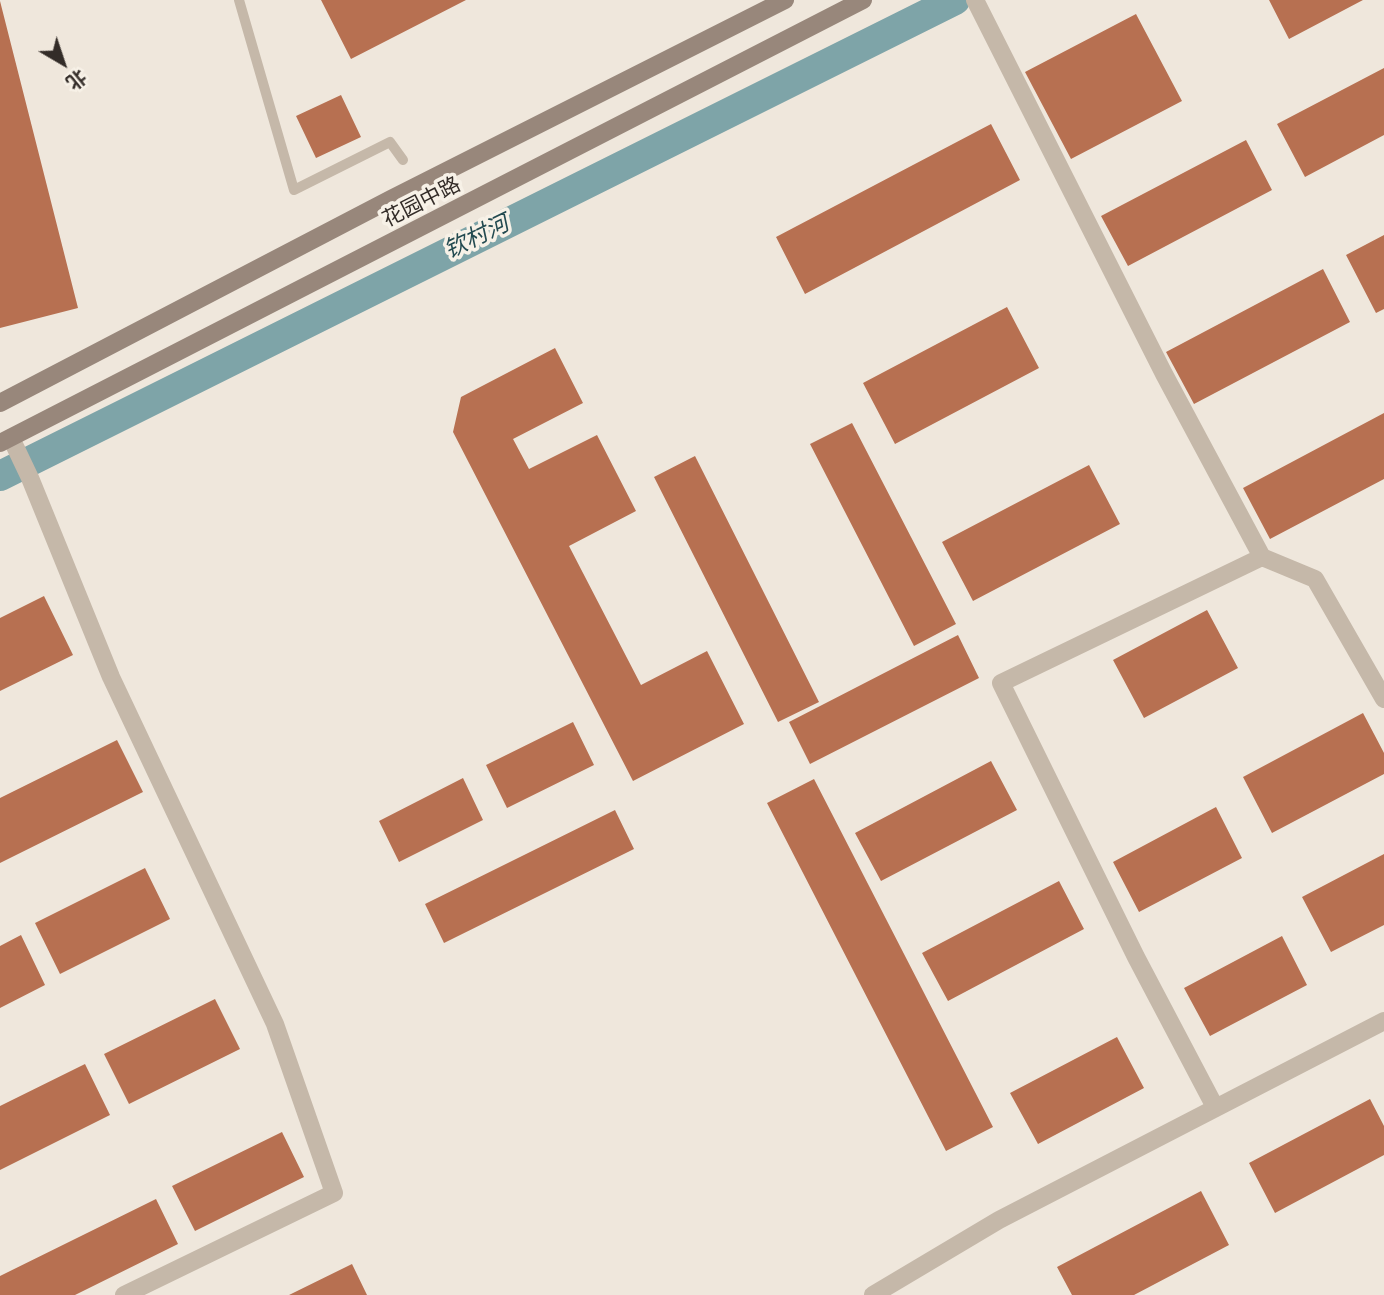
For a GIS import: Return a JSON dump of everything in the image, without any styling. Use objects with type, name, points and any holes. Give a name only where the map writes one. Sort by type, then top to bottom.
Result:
[{"type":"main road","points":[[0,403],[391,199],[785,0]]},
{"type":"main road","name":"花园中路","points":[[9,443],[863,0]]},
{"type":"street","points":[[975,0],[1164,374],[1262,557],[1315,579],[1384,698]]},
{"type":"street","points":[[9,443],[30,478],[111,677],[275,1024],[334,1193],[124,1295]]},
{"type":"street","points":[[1215,1107],[1136,957],[1001,683],[1262,557]]},
{"type":"street","points":[[873,1295],[999,1220],[1384,1021]]},
{"type":"lane","points":[[239,0],[294,190],[390,142],[403,160]]},
{"type":"building","points":[[321,0],[466,0],[351,59]]},
{"type":"building","points":[[1269,0],[1363,0],[1289,39]]},
{"type":"building","points":[[0,1],[78,308],[0,328]]},
{"type":"building","points":[[1136,14],[1182,101],[1071,159],[1025,72]]},
{"type":"building","points":[[1384,68],[1384,135],[1305,177],[1277,124]]},
{"type":"building","points":[[341,95],[361,137],[316,158],[296,116]]},
{"type":"building","points":[[991,124],[1020,180],[805,294],[776,237]]},
{"type":"building","points":[[1246,140],[1272,190],[1128,266],[1101,216]]},
{"type":"building","points":[[1384,235],[1384,309],[1376,313],[1346,255]]},
{"type":"building","points":[[1323,269],[1350,322],[1194,404],[1166,352]]},
{"type":"building","points":[[1007,307],[1039,368],[895,444],[863,383]]},
{"type":"building","points":[[555,348],[583,403],[513,439],[529,469],[597,435],[636,511],[569,546],[641,685],[707,651],[744,724],[633,781],[453,432],[461,397]]},
{"type":"building","points":[[1384,413],[1384,479],[1270,539],[1243,488]]},
{"type":"building","points":[[852,423],[956,624],[914,646],[810,444]]},
{"type":"building","points":[[695,456],[819,702],[778,722],[654,477]]},
{"type":"building","points":[[1089,465],[1120,524],[973,601],[942,542]]},
{"type":"building","points":[[44,596],[73,655],[0,691],[0,618]]},
{"type":"building","points":[[1207,610],[1238,668],[1144,718],[1113,660]]},
{"type":"building","points":[[958,635],[979,678],[810,764],[789,722]]},
{"type":"building","points":[[1363,713],[1384,753],[1384,774],[1272,833],[1243,777]]},
{"type":"building","points":[[573,722],[594,765],[507,808],[486,765]]},
{"type":"building","points":[[117,740],[143,792],[0,863],[0,798]]},
{"type":"building","points":[[991,761],[1017,810],[881,881],[855,833]]},
{"type":"building","points":[[463,778],[483,820],[399,862],[379,821]]},
{"type":"building","points":[[814,779],[993,1127],[946,1151],[767,803]]},
{"type":"building","points":[[1216,807],[1242,858],[1139,912],[1113,862]]},
{"type":"building","points":[[615,810],[634,849],[444,943],[425,904]]},
{"type":"building","points":[[1384,854],[1384,925],[1331,952],[1302,897]]},
{"type":"building","points":[[145,868],[170,919],[60,974],[35,923]]},
{"type":"building","points":[[1059,881],[1084,929],[948,1001],[922,953]]},
{"type":"building","points":[[21,935],[45,985],[0,1008],[0,946]]},
{"type":"building","points":[[1282,936],[1307,985],[1210,1036],[1184,988]]},
{"type":"building","points":[[215,999],[240,1049],[129,1104],[104,1054]]},
{"type":"building","points":[[1117,1037],[1144,1088],[1038,1144],[1010,1093]]},
{"type":"building","points":[[85,1064],[110,1115],[0,1170],[0,1106]]},
{"type":"building","points":[[1370,1099],[1384,1126],[1384,1155],[1275,1213],[1249,1163]]},
{"type":"building","points":[[282,1132],[304,1177],[195,1231],[172,1186]]},
{"type":"building","points":[[1201,1191],[1229,1245],[1134,1295],[1072,1295],[1057,1267]]},
{"type":"building","points":[[156,1199],[178,1244],[75,1295],[0,1295],[0,1276]]},
{"type":"building","points":[[352,1264],[367,1295],[289,1295]]},
{"type":"waterway","name":"钦村河","points":[[0,476],[955,0]]}]
